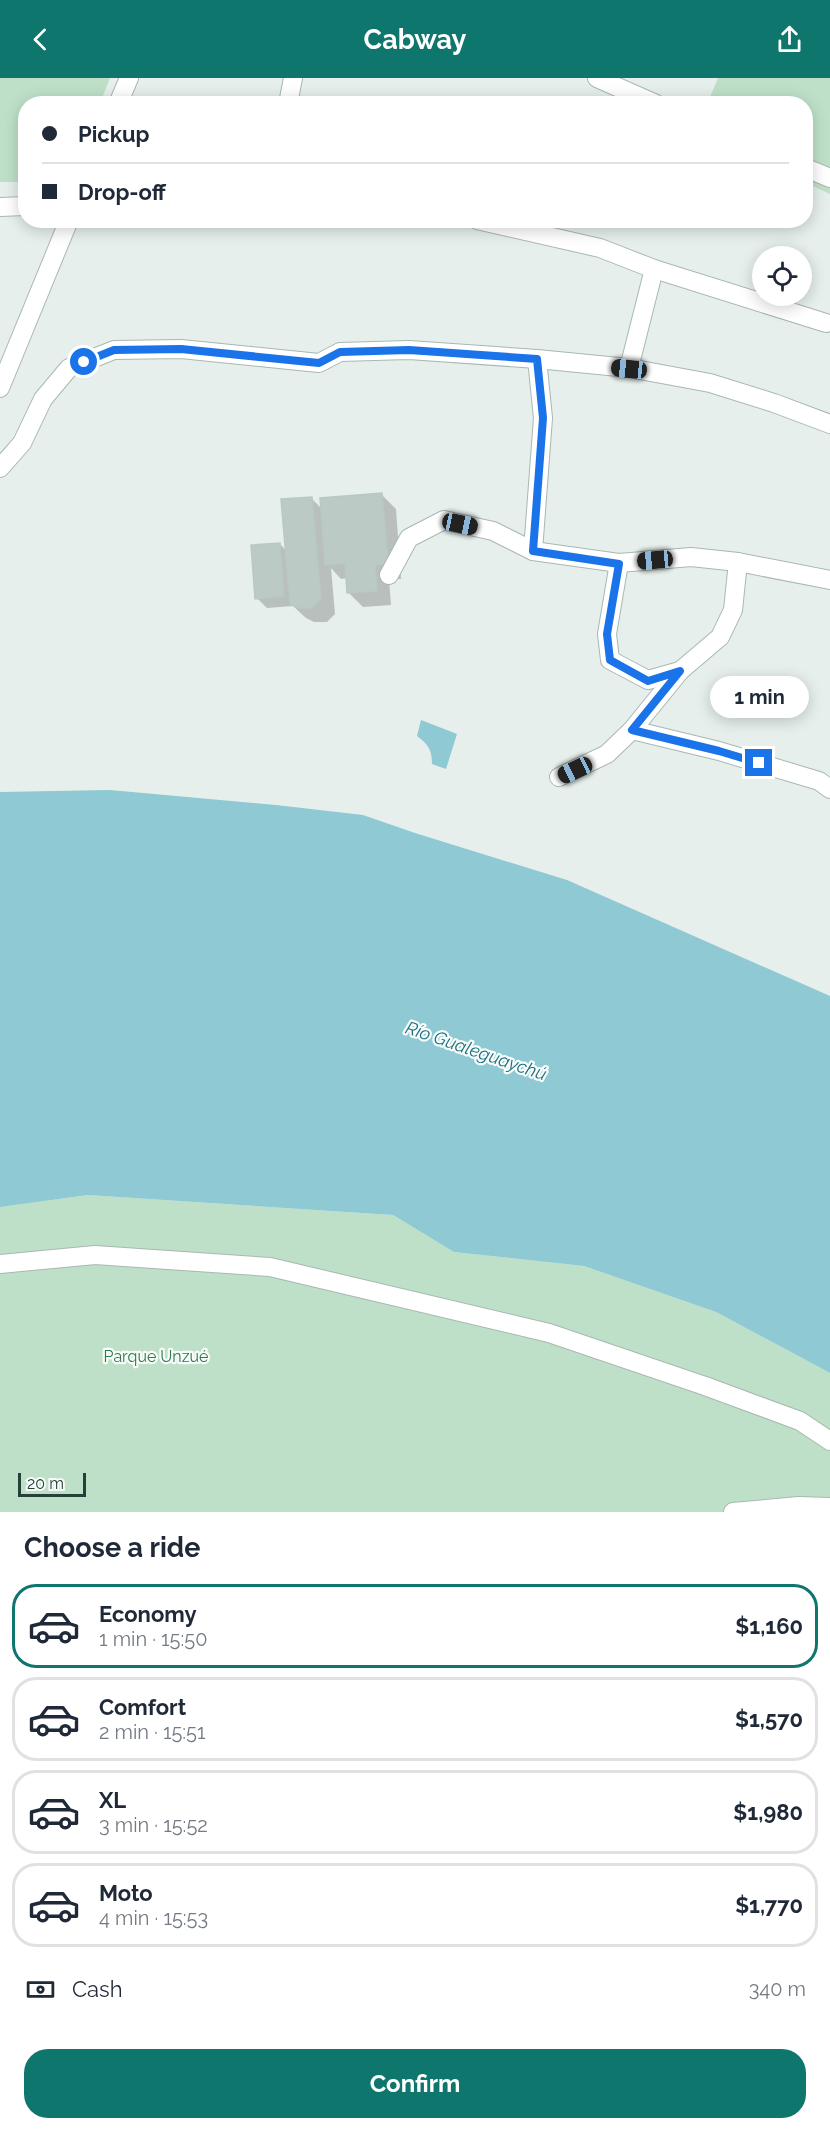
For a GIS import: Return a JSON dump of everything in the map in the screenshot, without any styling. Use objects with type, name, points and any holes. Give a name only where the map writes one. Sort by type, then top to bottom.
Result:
[{"type":"street","points":[[121,96],[129,78]]},
{"type":"street","points":[[290,96],[293,78]]},
{"type":"street","points":[[597,78],[638,96]]},
{"type":"street","points":[[813,171],[830,178]]},
{"type":"street","points":[[0,207],[18,206]]},
{"type":"street","points":[[0,388],[66,228]]},
{"type":"street","points":[[512,228],[600,248],[654,269],[733,292],[826,324]]},
{"type":"street","points":[[629,369],[654,269]]},
{"type":"street","points":[[0,468],[22,444],[42,399],[69,369],[114,350],[181,349],[319,363],[340,352],[409,350],[537,359],[629,369],[710,383],[830,424]]},
{"type":"street","points":[[533,551],[543,418],[537,359]]},
{"type":"street","points":[[389,576],[409,538],[444,520],[493,531],[533,551],[619,564],[691,557],[738,562],[830,580]]},
{"type":"street","points":[[559,777],[607,754],[632,730],[680,671],[720,637],[733,610],[738,562]]},
{"type":"street","points":[[619,564],[607,634],[610,660],[648,681],[680,671]]},
{"type":"street","points":[[632,730],[826,780]]},
{"type":"street","points":[[0,1264],[95,1255],[270,1267],[549,1333],[800,1421],[830,1442]]},
{"type":"street","points":[[733,1512],[799,1506],[830,1507]]},
{"type":"green space","points":[[0,78],[110,78],[103,96],[18,96],[18,182],[0,182]]},
{"type":"green space","points":[[718,78],[830,78],[830,194],[813,186],[813,96],[710,96]]},
{"type":"green space","name":"Parque Unzué","points":[[88,1195],[393,1215],[454,1252],[584,1266],[716,1312],[830,1373],[830,1512],[0,1512],[0,1207]]},
{"type":"water","points":[[421,720],[457,734],[446,769],[432,764],[429,748],[417,736]]},
{"type":"water","name":"Río Gualeguaychú","points":[[110,790],[363,815],[567,880],[830,996],[830,1373],[716,1312],[584,1266],[454,1252],[393,1215],[88,1195],[0,1207],[0,792]]},
{"type":"building","points":[[382,493],[388,565],[375,565],[377,591],[347,593],[345,563],[325,565],[320,498]]},
{"type":"building","points":[[312,497],[321,599],[312,608],[298,608],[290,604],[281,499]]},
{"type":"building","points":[[280,543],[284,596],[255,599],[251,545]]},
{"type":"route","points":[[84,362],[114,350],[181,349],[319,363],[340,352],[409,350],[537,359],[543,418],[533,551],[619,564],[607,634],[610,660],[648,681],[680,671],[632,730],[759,763]]}]
